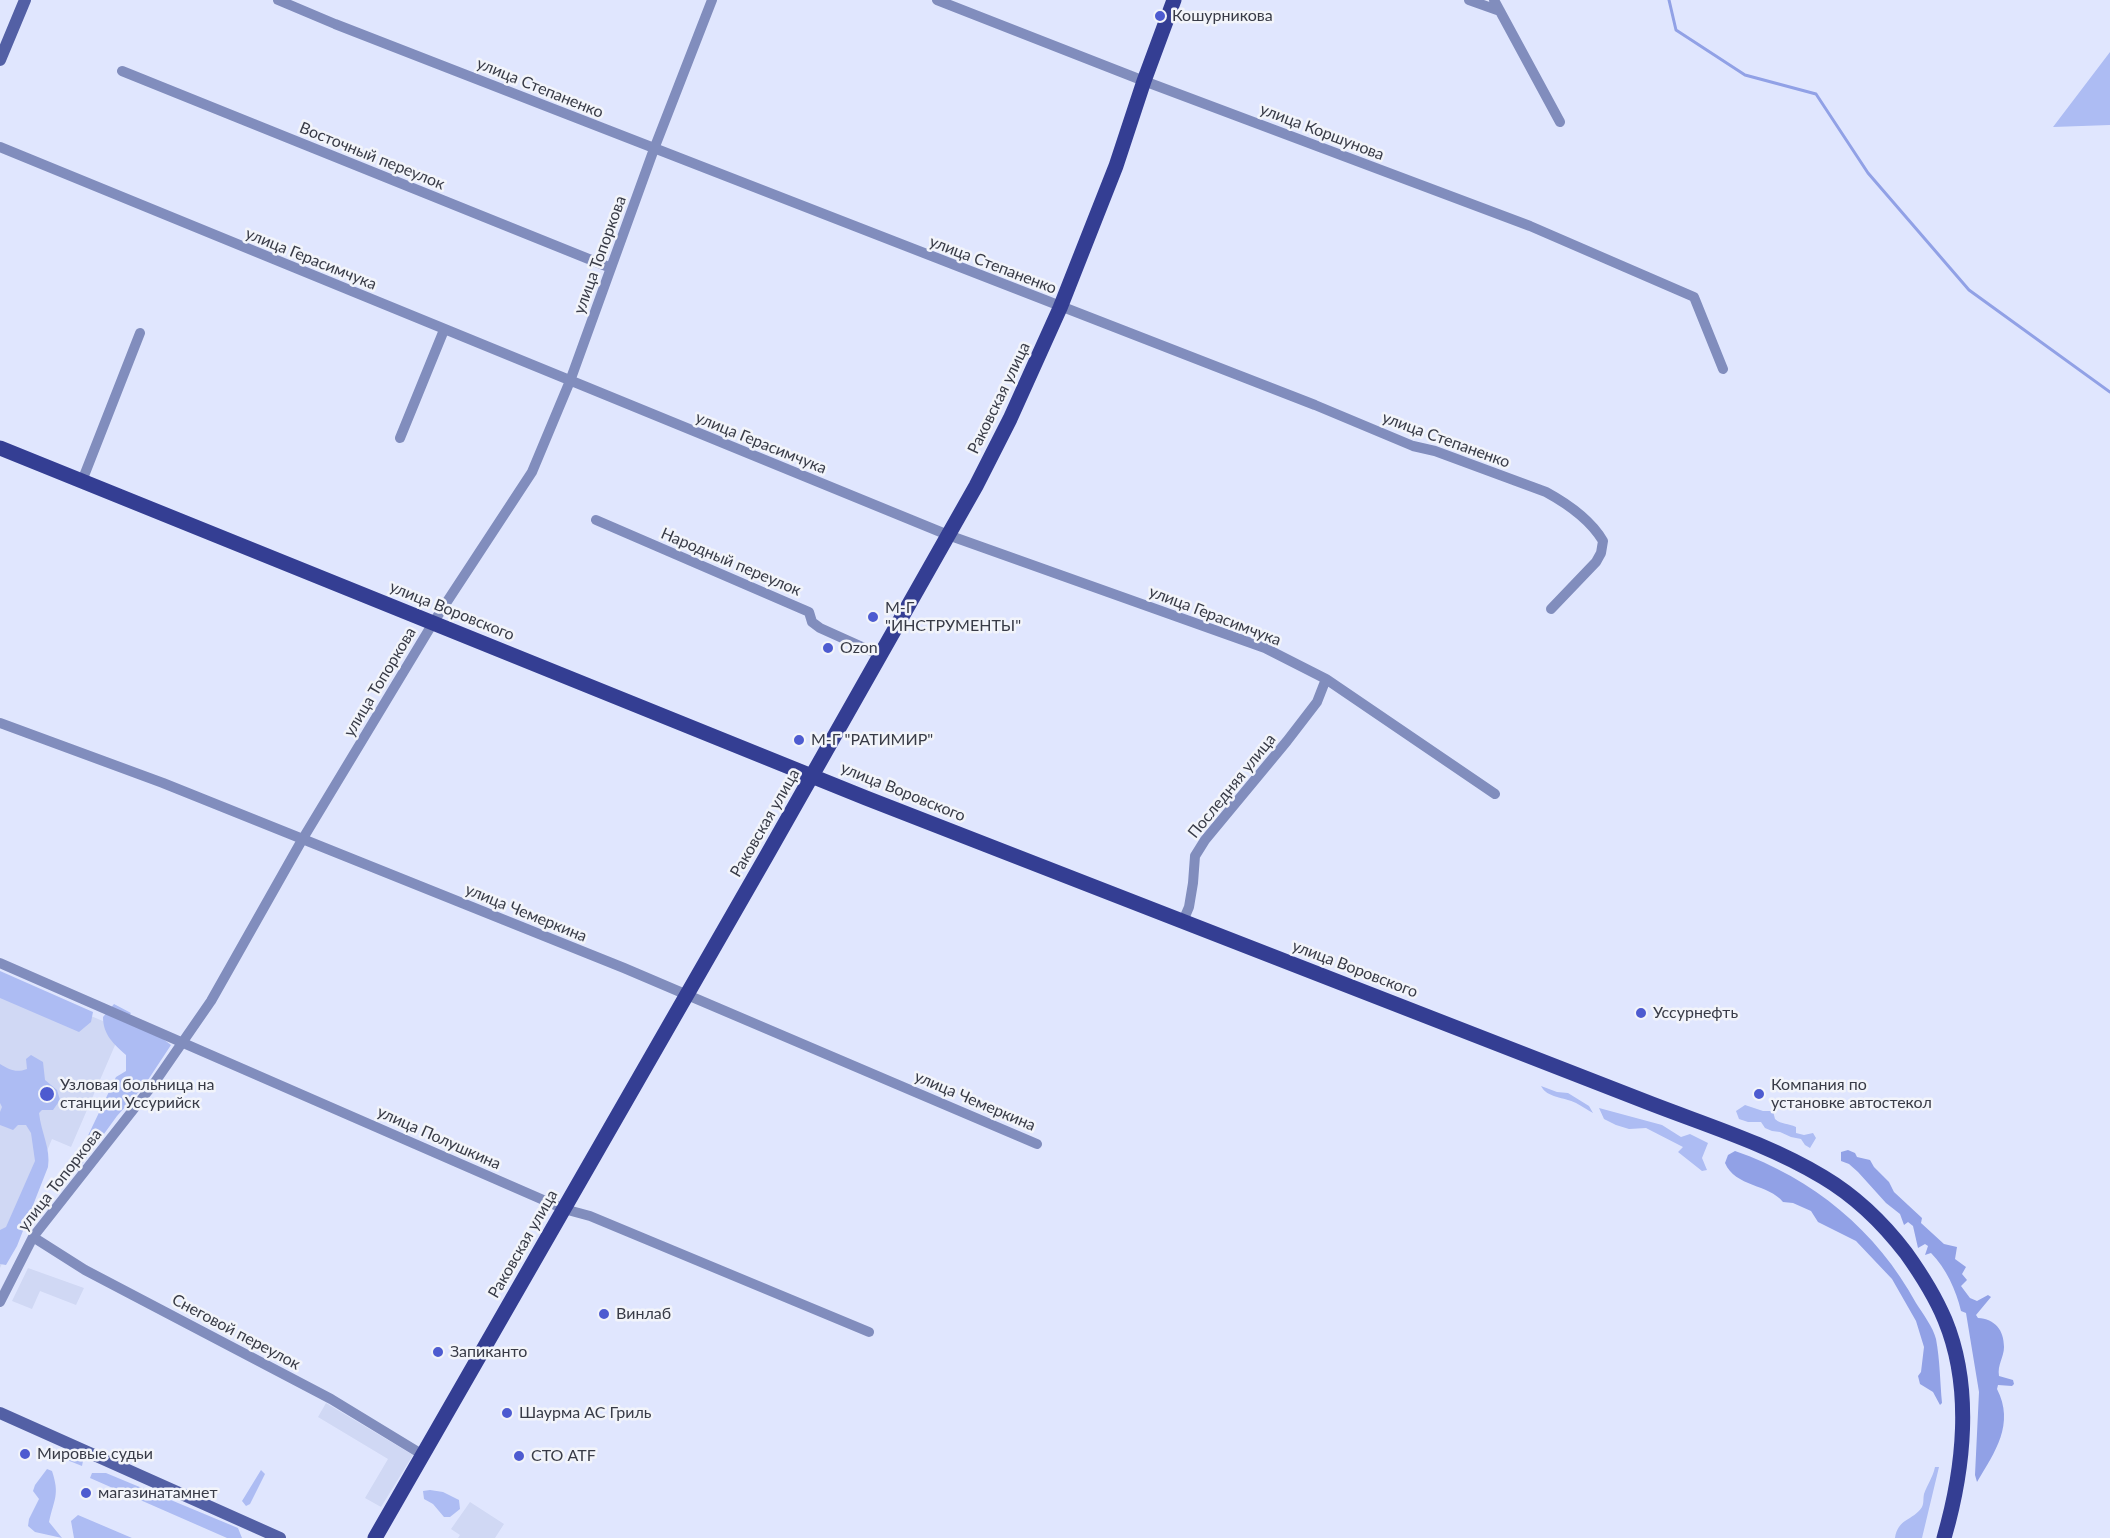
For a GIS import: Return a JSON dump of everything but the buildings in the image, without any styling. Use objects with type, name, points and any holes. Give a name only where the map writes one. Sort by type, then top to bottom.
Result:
[{"type":"main road","points":[[0,60],[25,0]]},
{"type":"main road","name":"Раковская улица","points":[[375,1538],[812,776],[948,535],[1010,419],[1060,308],[1116,166],[1174,0]]},
{"type":"main road","name":"улица Воровского","points":[[0,448],[812,776],[1695,1121],[1789,1159],[1825,1178],[1868,1212],[1896,1241],[1935,1297],[1946,1322],[1961,1380],[1962,1408],[1959,1470],[1944,1538]]},
{"type":"main road","points":[[0,1413],[280,1538]]},
{"type":"street","name":"улица Степаненко","points":[[278,0],[1060,308],[1316,405],[1413,446],[1435,451],[1546,492],[1590,522],[1603,541],[1603,547],[1596,562],[1551,609]]},
{"type":"street","name":"улица Топоркова","points":[[0,1302],[33,1237],[184,1042],[211,1000],[302,840],[433,623],[532,472],[570,381],[654,149],[712,0]]},
{"type":"street","name":"улица Коршунова","points":[[938,0],[1144,81],[1530,226],[1694,297],[1723,369]]},
{"type":"street","points":[[1469,0],[1500,11]]},
{"type":"street","points":[[1494,0],[1560,122]]},
{"type":"street","name":"Восточный переулок","points":[[122,71],[611,268]]},
{"type":"street","name":"улица Герасимчука","points":[[0,147],[948,535],[1265,648],[1326,679],[1495,794]]},
{"type":"street","points":[[400,438],[444,330]]},
{"type":"street","points":[[82,481],[140,333]]},
{"type":"street","name":"Народный переулок","points":[[596,520],[809,612],[812,622],[820,628],[880,655]]},
{"type":"street","name":"Последняя улица","points":[[1183,921],[1194,884],[1195,856],[1205,840],[1317,702],[1326,679]]},
{"type":"street","name":"улица Чемеркина","points":[[0,723],[164,783],[624,968],[1037,1144]]},
{"type":"street","name":"улица Полушкина","points":[[0,963],[564,1209],[590,1216],[869,1332]]},
{"type":"street","name":"Снеговой переулок","points":[[33,1237],[86,1270],[331,1399],[423,1455]]},
{"type":"shaded area","points":[[2110,52],[2110,125],[2053,127]]},
{"type":"shaded area","points":[[0,971],[93,1012],[91,1022],[79,1032],[0,998]]},
{"type":"shaded area","name":"Узловая больница на станции Уссурийск","points":[[0,978],[122,1029],[71,1147],[52,1139],[16,1225],[19,1227],[0,1268]]},
{"type":"shaded area","points":[[114,1004],[131,1013],[125,1021],[158,1035],[171,1045],[144,1086],[117,1116],[77,1171],[73,1167],[116,1077],[126,1071],[126,1055],[110,1039],[103,1023],[103,1017]]},
{"type":"shaded area","points":[[31,1055],[43,1062],[45,1080],[57,1090],[60,1100],[53,1110],[42,1110],[39,1113],[49,1160],[48,1167],[17,1246],[6,1265],[0,1264],[0,1230],[6,1227],[35,1161],[31,1133],[26,1125],[18,1125],[13,1130],[0,1125],[2,1107],[0,1103],[0,1064],[13,1070],[27,1069],[26,1059]]},
{"type":"shaded area","points":[[1541,1086],[1568,1093],[1589,1106],[1593,1113],[1576,1103],[1547,1093]]},
{"type":"shaded area","points":[[1745,1105],[1763,1111],[1773,1111],[1775,1119],[1796,1127],[1796,1133],[1804,1135],[1813,1133],[1816,1138],[1810,1148],[1801,1139],[1772,1131],[1765,1128],[1761,1122],[1739,1119],[1736,1111]]},
{"type":"shaded area","points":[[1599,1108],[1662,1125],[1681,1137],[1690,1134],[1708,1143],[1702,1158],[1707,1170],[1702,1171],[1678,1152],[1683,1147],[1646,1128],[1629,1129],[1616,1125],[1604,1119]]},
{"type":"shaded area","points":[[1848,1150],[1855,1153],[1857,1157],[1870,1160],[1889,1182],[1894,1192],[1922,1218],[1921,1223],[1944,1244],[1957,1247],[1955,1259],[1966,1267],[1962,1274],[1967,1280],[1961,1286],[1970,1298],[1977,1301],[1988,1295],[1991,1297],[1976,1315],[1978,1318],[1994,1323],[2000,1331],[2004,1347],[1999,1376],[2013,1380],[2014,1384],[2012,1386],[1998,1385],[2004,1414],[2003,1426],[1996,1449],[1977,1482],[1975,1475],[1979,1392],[1966,1313],[1961,1311],[1946,1272],[1931,1253],[1925,1255],[1928,1246],[1925,1244],[1918,1248],[1913,1226],[1908,1222],[1904,1225],[1900,1214],[1886,1203],[1858,1172],[1849,1164],[1841,1161],[1841,1152]]},
{"type":"shaded area","points":[[1735,1151],[1764,1162],[1816,1192],[1862,1230],[1882,1253],[1900,1277],[1935,1334],[1940,1371],[1942,1403],[1940,1405],[1933,1392],[1920,1384],[1918,1376],[1921,1372],[1924,1347],[1916,1321],[1892,1279],[1856,1241],[1818,1222],[1811,1211],[1793,1203],[1783,1202],[1777,1196],[1736,1177],[1725,1163],[1728,1155]]},
{"type":"shaded area","points":[[28,1268],[84,1288],[76,1305],[40,1291],[32,1309],[12,1301]]},
{"type":"shaded area","points":[[326,1403],[413,1455],[381,1507],[365,1498],[388,1459],[318,1417]]},
{"type":"shaded area","points":[[45,1449],[79,1455],[83,1461],[82,1466],[67,1460],[52,1460]]},
{"type":"shaded area","points":[[1935,1467],[1939,1467],[1922,1538],[1895,1538],[1902,1523],[1922,1507],[1924,1494]]},
{"type":"shaded area","points":[[47,1469],[52,1471],[56,1492],[49,1522],[62,1538],[35,1532],[28,1526],[39,1499],[33,1491],[35,1485]]},
{"type":"shaded area","points":[[261,1470],[265,1474],[250,1504],[246,1506],[242,1501]]},
{"type":"shaded area","points":[[92,1473],[106,1473],[238,1528],[242,1538],[227,1538],[90,1478]]},
{"type":"shaded area","points":[[423,1491],[443,1492],[459,1500],[460,1509],[450,1517],[444,1517],[433,1504],[424,1499]]},
{"type":"shaded area","points":[[470,1502],[504,1524],[495,1538],[458,1538],[460,1535],[451,1529]]},
{"type":"shaded area","points":[[78,1515],[132,1538],[74,1538],[71,1521]]},
{"type":"waterway","points":[[1669,0],[1676,30],[1745,75],[1816,94],[1868,173],[1969,290],[2110,392]]},
{"type":"place","name":"Кошурникова","points":[[1160,16]]},
{"type":"place","name":"М-Г \"ИНСТРУМЕНТЫ\"","points":[[873,617]]},
{"type":"place","name":"Ozon","points":[[828,648]]},
{"type":"place","name":"М-Г \"РАТИМИР\"","points":[[799,740]]},
{"type":"place","name":"Уссурнефть","points":[[1641,1013]]},
{"type":"place","name":"Узловая больница на станции Уссурийск","points":[[47,1094]]},
{"type":"place","name":"Компания по установке автостекол","points":[[1759,1094]]},
{"type":"place","name":"Винлаб","points":[[604,1314]]},
{"type":"place","name":"Запиканто","points":[[438,1352]]},
{"type":"place","name":"Шаурма АС Гриль","points":[[507,1413]]},
{"type":"place","name":"Мировые судьи","points":[[25,1454]]},
{"type":"place","name":"СТО ATF","points":[[519,1456]]},
{"type":"place","name":"магазинатамнет","points":[[86,1493]]}]
